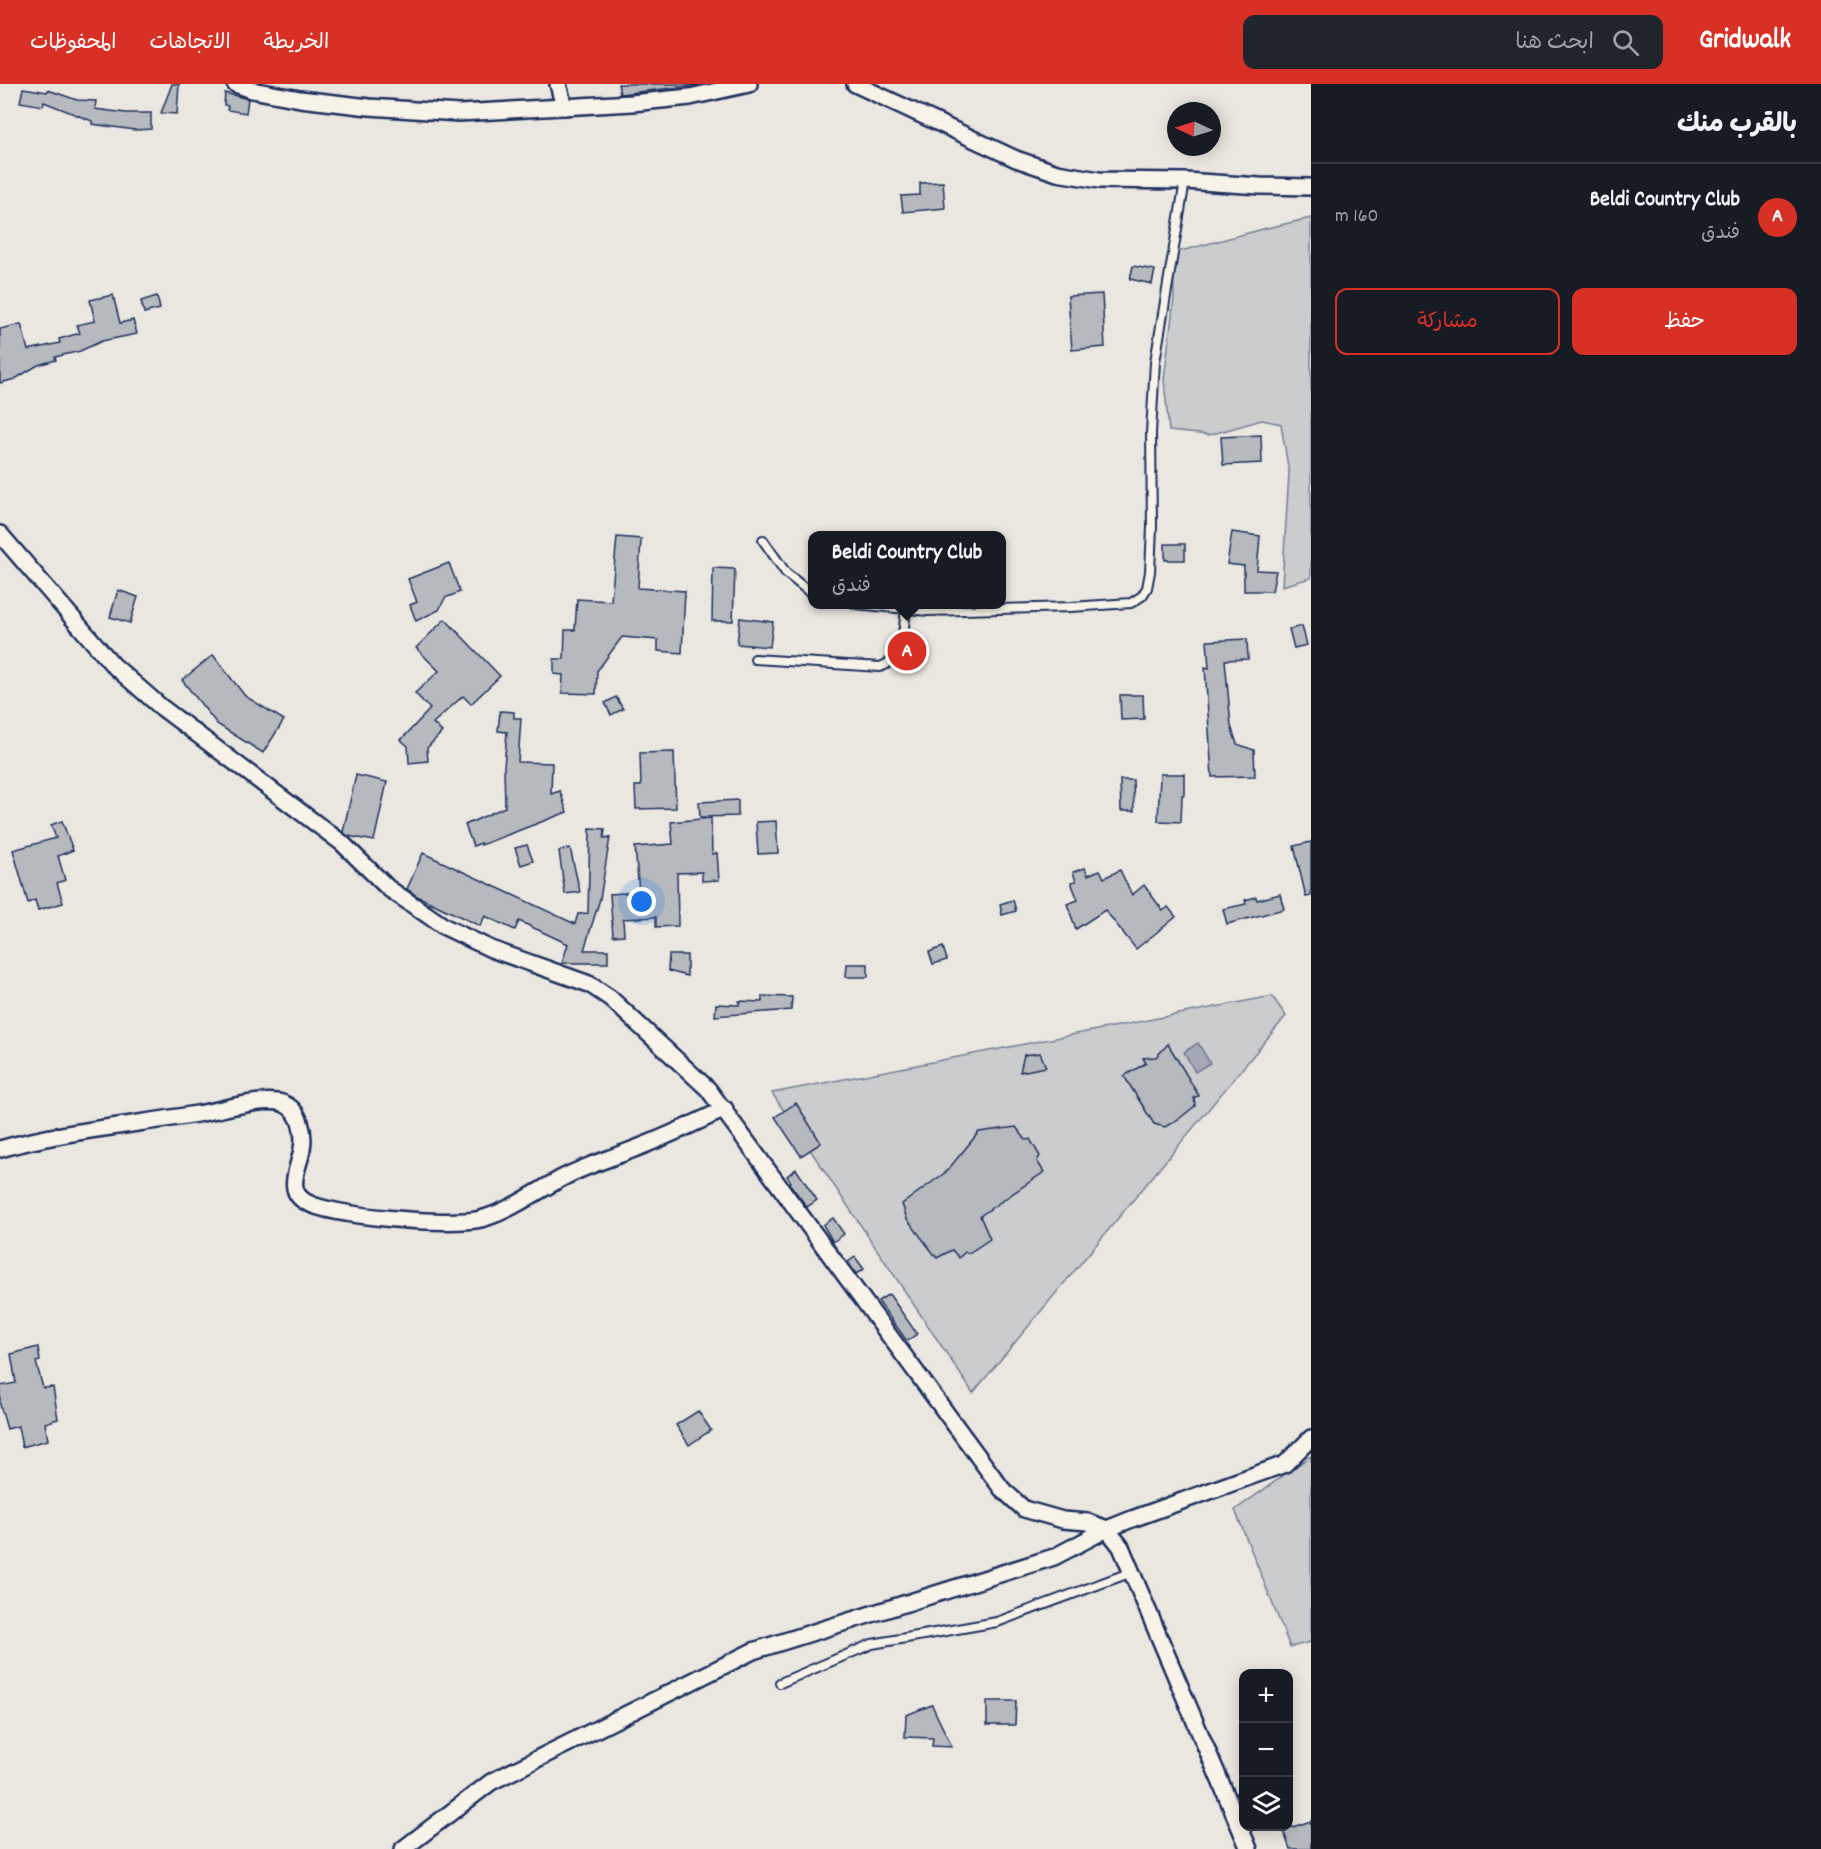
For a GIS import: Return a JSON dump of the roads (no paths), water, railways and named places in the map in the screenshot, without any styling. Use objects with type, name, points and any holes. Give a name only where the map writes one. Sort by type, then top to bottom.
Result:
[{"type":"street","points":[[237,84],[252,90],[300,99],[369,107],[459,113],[690,97],[749,84]]},
{"type":"street","points":[[558,84],[564,107]]},
{"type":"street","points":[[855,84],[1017,159],[1057,173],[1099,180],[1185,181],[1311,187]]},
{"type":"street","points":[[0,534],[113,665],[161,707],[342,843],[388,888],[445,927],[491,949],[562,973],[596,988],[610,998],[708,1089],[725,1109],[1002,1489],[1024,1509],[1062,1520],[1088,1522],[1107,1529],[1121,1547],[1249,1849]]},
{"type":"street","points":[[0,1149],[98,1129],[190,1116],[249,1104],[282,1103],[296,1113],[303,1131],[302,1150],[294,1176],[295,1190],[304,1201],[324,1209],[432,1222],[459,1222],[481,1219],[503,1211],[567,1176],[667,1136],[725,1109]]},
{"type":"street","points":[[403,1849],[490,1782],[753,1651],[1054,1557],[1107,1529],[1285,1464],[1311,1438]]},
{"type":"lane","points":[[1006,608],[1131,603],[1142,596],[1147,588],[1152,527],[1151,433],[1155,362],[1185,181]]},
{"type":"lane","points":[[763,540],[786,573],[808,590]]},
{"type":"lane","points":[[898,609],[961,609]]},
{"type":"lane","points":[[755,659],[880,667],[890,662],[898,654],[906,610]]},
{"type":"lane","points":[[780,1683],[872,1644],[997,1622],[1132,1572]]},
{"type":"place","name":"Beldi Country Club","points":[[907,651]]}]
